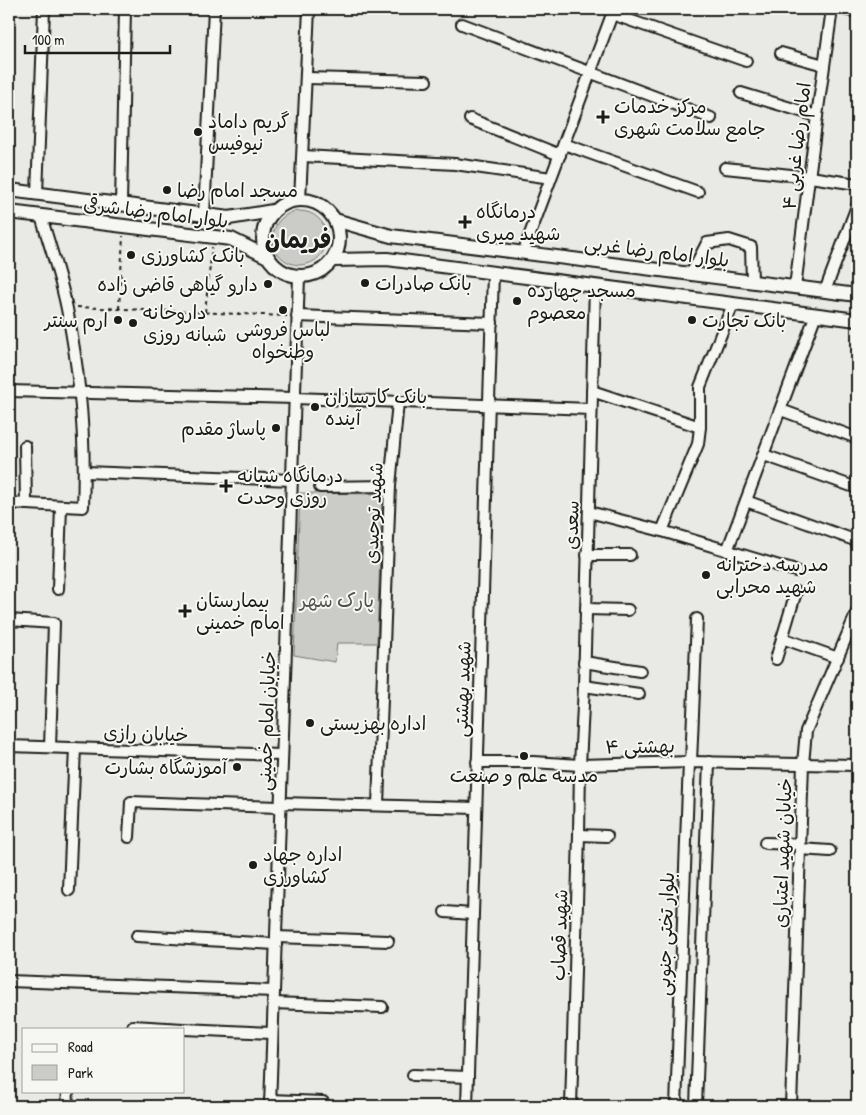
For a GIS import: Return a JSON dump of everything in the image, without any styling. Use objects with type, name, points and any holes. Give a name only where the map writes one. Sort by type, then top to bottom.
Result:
[{"type":"main road","name":"بلوار امام رضا شرقی","points":[[9,190],[229,218],[273,212]]},
{"type":"main road","points":[[300,200],[318,204],[326,209],[335,220],[339,240],[333,260],[324,269],[312,275],[299,277],[286,274],[274,267],[266,256],[262,245],[262,233],[266,221],[282,204],[300,200]]},
{"type":"main road","name":"بلوار امام رضا شرقی","points":[[9,212],[231,239],[266,256]]},
{"type":"main road","name":"بلوار امام رضا غربی","points":[[335,220],[391,236],[857,295]]},
{"type":"main road","points":[[333,260],[387,259],[857,320]]},
{"type":"street","points":[[37,194],[44,9]]},
{"type":"street","points":[[121,204],[125,9]]},
{"type":"street","points":[[204,215],[214,9]]},
{"type":"street","points":[[300,200],[309,9]]},
{"type":"street","name":"امام رضا غربی ۴","points":[[795,287],[832,9]]},
{"type":"street","points":[[843,9],[857,12]]},
{"type":"street","points":[[523,253],[613,11],[746,61]]},
{"type":"street","points":[[462,24],[710,118]]},
{"type":"street","points":[[781,54],[824,65]]},
{"type":"street","points":[[307,78],[426,82]]},
{"type":"street","points":[[741,93],[817,116]]},
{"type":"street","points":[[470,119],[560,155]]},
{"type":"street","points":[[564,144],[698,192]]},
{"type":"street","points":[[303,156],[455,164],[551,178]]},
{"type":"street","points":[[725,168],[857,184]]},
{"type":"street","points":[[825,291],[854,223],[857,206]]},
{"type":"street","points":[[9,503],[83,507],[85,472],[80,393],[67,308],[42,216]]},
{"type":"street","points":[[691,274],[707,243],[729,240],[751,247],[752,282]]},
{"type":"street","name":"شهید بهشتی","points":[[467,1106],[493,273]]},
{"type":"street","name":"خیابان امام خمینی","points":[[270,1103],[299,277]]},
{"type":"street","name":"سعدی","points":[[580,765],[584,686],[595,286]]},
{"type":"street","points":[[662,532],[698,444],[700,387],[733,304]]},
{"type":"street","points":[[727,551],[816,314]]},
{"type":"street","points":[[298,316],[492,324]]},
{"type":"street","points":[[9,391],[489,404],[591,410]]},
{"type":"street","points":[[592,391],[700,427]]},
{"type":"street","name":"شهید توحیدی","points":[[378,805],[390,486],[398,402]]},
{"type":"street","points":[[781,410],[857,438]]},
{"type":"street","points":[[25,446],[26,504]]},
{"type":"street","points":[[764,455],[857,488]]},
{"type":"street","points":[[85,472],[292,480]]},
{"type":"street","points":[[320,487],[390,486]]},
{"type":"street","points":[[746,501],[857,541]]},
{"type":"street","points":[[58,590],[61,507]]},
{"type":"street","points":[[588,512],[796,571]]},
{"type":"street","points":[[587,555],[630,555]]},
{"type":"street","points":[[776,658],[796,592]]},
{"type":"street","points":[[586,609],[628,610]]},
{"type":"street","name":"خیابان شهید اعتباری","points":[[790,1106],[803,764],[806,731],[857,612]]},
{"type":"street","name":"بلوار تختی جنوبی","points":[[676,1106],[697,619]]},
{"type":"street","points":[[9,620],[54,623],[50,747]]},
{"type":"street","points":[[782,638],[838,658]]},
{"type":"street","points":[[584,662],[640,671]]},
{"type":"street","points":[[584,686],[638,694]]},
{"type":"street","name":"خیابان رازی","points":[[9,746],[282,755]]},
{"type":"street","points":[[70,890],[75,748]]},
{"type":"street","name":"بهشتی ۴","points":[[477,762],[533,762],[580,765],[709,762],[857,766]]},
{"type":"street","name":"بلوار تختی جنوبی","points":[[696,1106],[709,762]]},
{"type":"street","name":"شهید قصاب","points":[[571,1106],[580,765]]},
{"type":"street","points":[[129,837],[130,802],[476,808]]},
{"type":"street","points":[[579,835],[607,836]]},
{"type":"street","points":[[765,842],[830,851]]},
{"type":"street","points":[[445,912],[472,914]]},
{"type":"street","points":[[137,936],[276,941],[388,941]]},
{"type":"street","points":[[9,981],[274,991]]},
{"type":"street","points":[[274,1003],[382,1007]]},
{"type":"street","points":[[133,1026],[166,1028]]},
{"type":"street","points":[[185,1029],[272,1033]]},
{"type":"street","points":[[413,1075],[468,1077]]},
{"type":"street","points":[[67,1106],[68,1092]]},
{"type":"street","points":[[270,1103],[323,1102]]},
{"type":"path","points":[[119,309],[123,226]]},
{"type":"path","points":[[205,312],[213,237]]},
{"type":"path","points":[[67,308],[281,316]]},
{"type":"green space","points":[[300,211],[310,213],[319,219],[325,228],[327,238],[325,248],[319,257],[310,263],[300,265],[290,263],[281,257],[275,248],[273,238],[275,228],[281,219],[290,213]]},
{"type":"green space","name":"پارک شهر","points":[[300,493],[382,494],[377,643],[337,643],[335,662],[294,655]]},
{"type":"place","name":"مرکز خدمات جامع سلامت شهری","points":[[603,117]]},
{"type":"place","name":"گریم داماد نیوفیس","points":[[198,132]]},
{"type":"place","name":"مسجد امام رضا","points":[[167,190]]},
{"type":"place","name":"درمانگاه شهید میری","points":[[465,222]]},
{"type":"place","name":"بانک کشاورزی","points":[[131,255]]},
{"type":"place","name":"بانک صادرات","points":[[365,283]]},
{"type":"place","name":"دارو گیاهی قاضی زاده","points":[[268,284]]},
{"type":"place","name":"مسجد چهارده معصوم","points":[[517,301]]},
{"type":"place","name":"لباس فروشی وطنخواه","points":[[283,310]]},
{"type":"place","name":"ارم سنتر","points":[[118,320]]},
{"type":"place","name":"بانک تجارت","points":[[692,320]]},
{"type":"place","name":"داروخانه شبانه روزی","points":[[133,323]]},
{"type":"place","name":"بانک کارسازان آینده","points":[[315,407]]},
{"type":"place","name":"پاساژ مقدم","points":[[276,428]]},
{"type":"place","name":"درمانگاه شبانه روزی وحدت","points":[[226,486]]},
{"type":"place","name":"مدرسه دخترانه شهید محرابی","points":[[706,575]]},
{"type":"place","name":"بیمارستان امام خمینی","points":[[185,611]]},
{"type":"place","name":"اداره بهزیستی","points":[[310,723]]},
{"type":"place","name":"مدسه علم و صنعت","points":[[524,756]]},
{"type":"place","name":"آموزشگاه بشارت","points":[[237,767]]},
{"type":"place","name":"اداره جهاد کشاورزی","points":[[253,865]]},
{"type":"district","name":"فریمان","points":[[298,239]]}]
